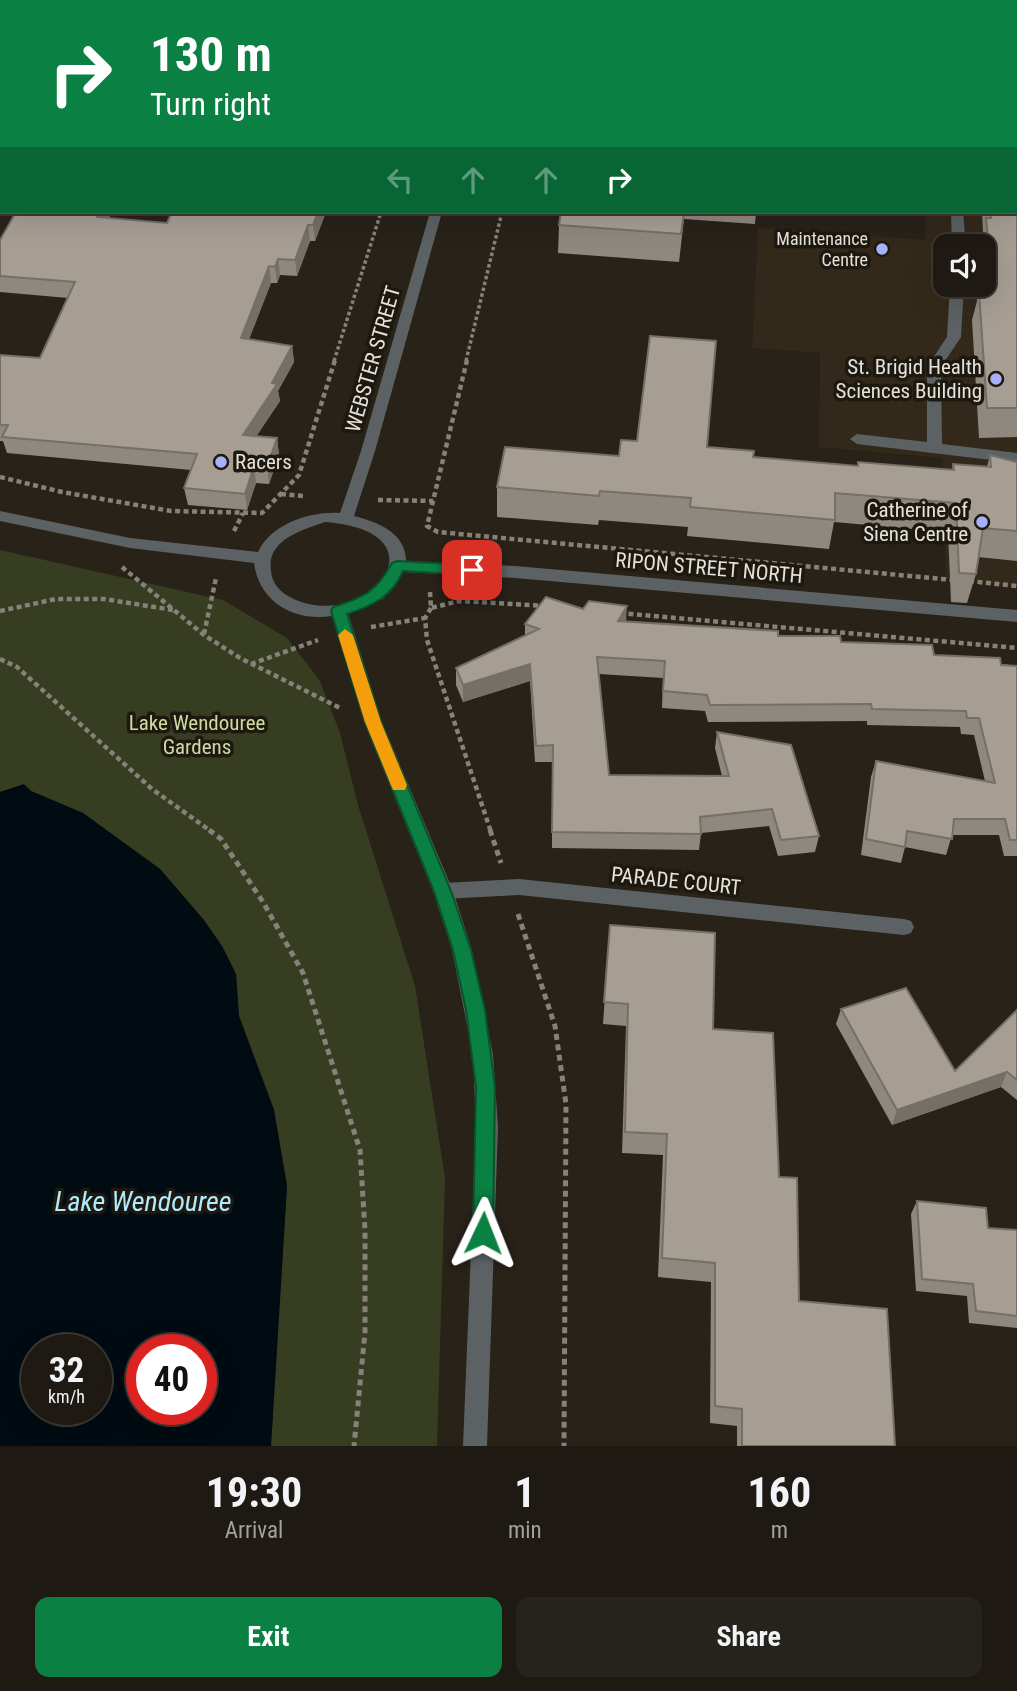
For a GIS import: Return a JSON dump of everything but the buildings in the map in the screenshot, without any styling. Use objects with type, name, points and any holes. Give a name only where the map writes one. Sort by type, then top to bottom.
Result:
[{"type":"street","name":"WEBSTER STREET","points":[[346,517],[368,451],[435,214]]},
{"type":"street","points":[[957,214],[958,234]]},
{"type":"street","points":[[936,446],[934,367],[954,337],[956,297]]},
{"type":"street","points":[[857,439],[1017,449]]},
{"type":"street","points":[[936,446],[950,452],[1017,458]]},
{"type":"street","points":[[0,516],[103,540],[221,556],[261,558]]},
{"type":"street","points":[[346,517],[364,521],[379,529],[397,552],[397,566],[392,580],[380,592],[365,602],[339,611],[300,608],[281,600],[267,588],[261,573],[261,558],[269,543],[283,530],[302,521],[346,517]]},
{"type":"street","name":"RIPON STREET NORTH","points":[[397,566],[515,572],[1017,616]]},
{"type":"street","points":[[339,611],[373,722],[443,891],[462,950],[475,1010],[486,1087],[487,1126],[475,1446]]},
{"type":"street","name":"PARADE COURT","points":[[443,891],[508,886],[904,927]]},
{"type":"path","points":[[0,477],[62,492],[171,511],[262,513],[299,475],[380,214]]},
{"type":"path","points":[[502,214],[427,526],[438,532],[1017,586]]},
{"type":"path","points":[[103,540],[118,564],[204,635],[240,658],[312,696],[373,722]]},
{"type":"path","points":[[0,611],[56,599],[104,599],[174,610]]},
{"type":"path","points":[[459,601],[548,606]]},
{"type":"path","points":[[431,608],[425,618],[427,640],[555,1026],[566,1104],[564,1446]]},
{"type":"path","points":[[618,612],[1017,648]]},
{"type":"path","points":[[0,659],[16,667],[152,789],[221,839],[263,902],[303,973],[360,1150],[365,1230],[365,1332],[354,1446]]},
{"type":"shaded area","points":[[925,214],[1017,214],[1017,586],[946,579],[942,458],[819,447],[820,353],[752,348],[758,228],[926,240]]},
{"type":"green space","name":"Lake Wendouree Gardens","points":[[0,550],[223,600],[287,638],[320,681],[340,733],[358,805],[415,986],[445,1178],[437,1446],[271,1446],[287,1186],[274,1110],[239,1016],[236,974],[222,946],[160,869],[83,813],[31,791],[24,785],[0,792]]},
{"type":"water","name":"Lake Wendouree","points":[[24,784],[31,791],[83,813],[160,869],[204,920],[222,946],[236,974],[239,1016],[274,1110],[287,1186],[271,1446],[0,1446],[0,792]]},
{"type":"slow traffic","points":[[345,635],[373,722],[399,785]]},
{"type":"place","name":"Maintenance Centre","points":[[882,249]]},
{"type":"place","name":"St. Brigid Health Sciences Building","points":[[996,379]]},
{"type":"place","name":"Racers","points":[[221,462]]},
{"type":"place","name":"Catherine of Siena Centre","points":[[982,522]]},
{"type":"route","points":[[472,570],[397,566],[392,580],[380,592],[365,602],[339,611],[373,722],[443,891],[462,950],[483,1055],[486,1087],[483,1233]]}]
